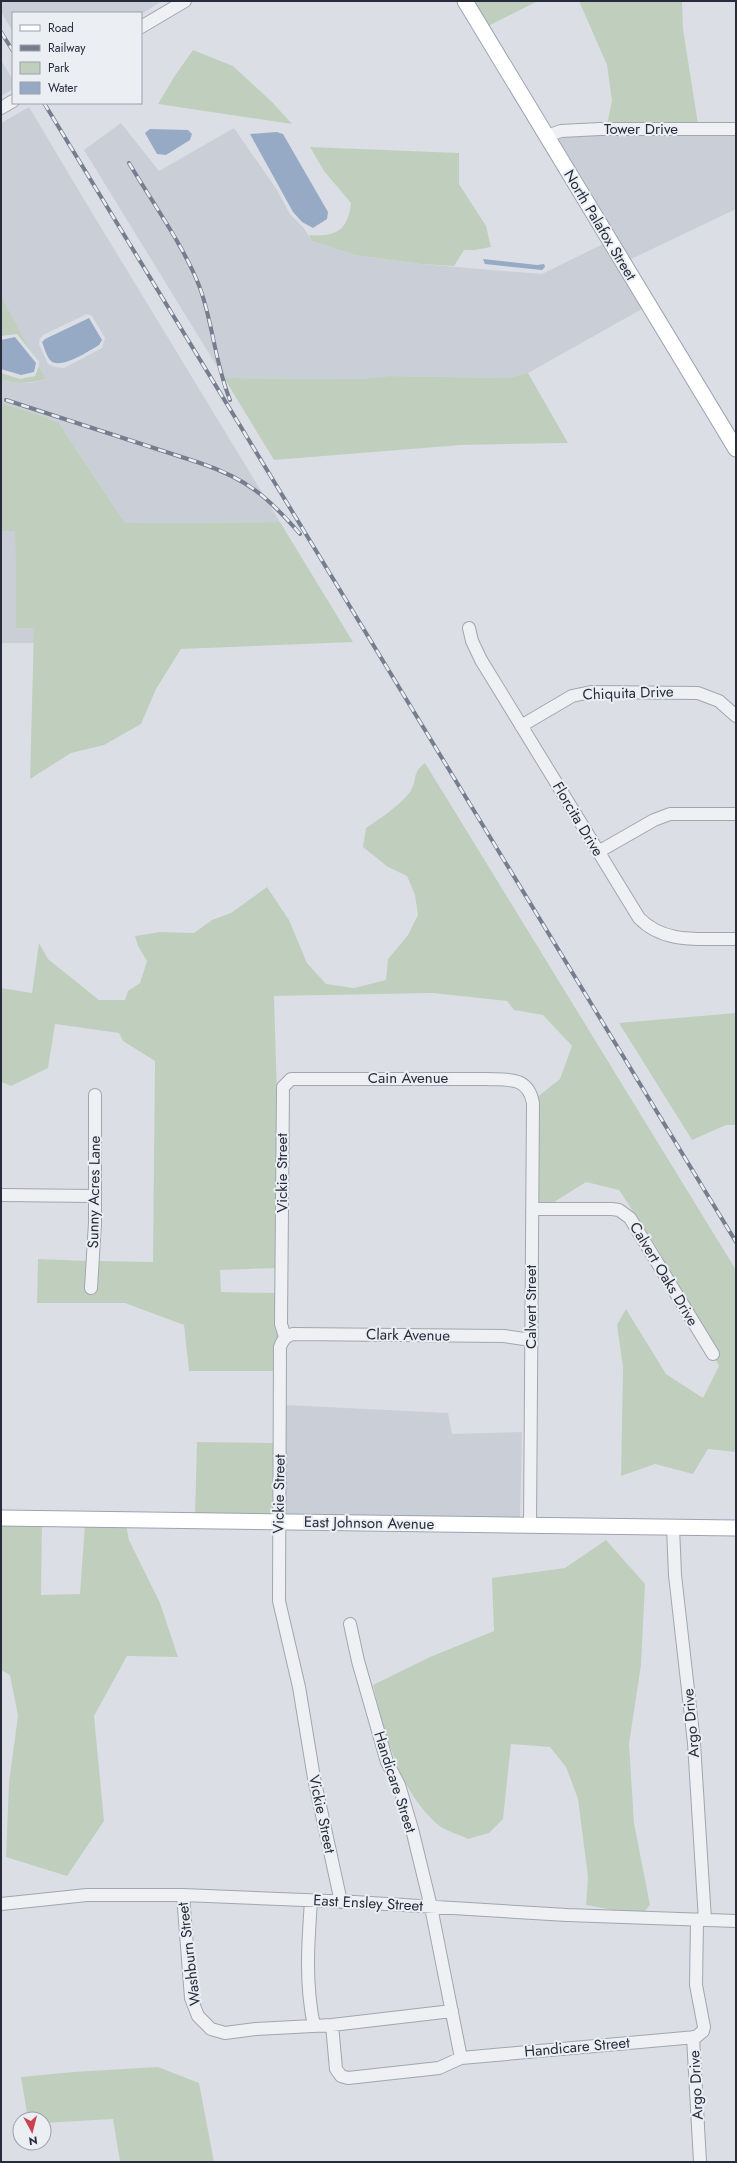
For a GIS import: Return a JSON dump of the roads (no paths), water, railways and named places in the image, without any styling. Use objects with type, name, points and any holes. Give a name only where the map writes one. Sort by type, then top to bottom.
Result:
[{"type":"main road","name":"North Palafox Street","points":[[465,1],[736,449]]},
{"type":"main road","name":"East Johnson Avenue","points":[[1,1518],[736,1528]]},
{"type":"street","points":[[142,26],[185,1]]},
{"type":"street","points":[[1,108],[12,102]]},
{"type":"street","name":"Tower Drive","points":[[547,136],[560,131],[600,129],[736,129]]},
{"type":"street","name":"Florcita Drive","points":[[469,628],[477,653],[639,918],[654,931],[675,938],[736,939]]},
{"type":"street","name":"Chiquita Drive","points":[[521,726],[572,696],[591,692],[698,693],[719,701],[736,716]]},
{"type":"street","points":[[598,852],[654,820],[670,814],[736,814]]},
{"type":"street","name":"Cain Avenue","points":[[285,1083],[291,1078],[487,1079],[513,1080],[524,1085],[529,1090]]},
{"type":"street","name":"Vickie Street","points":[[285,1083],[281,1324],[285,1337],[280,1347],[279,1601],[299,1687],[314,1778],[341,1902]]},
{"type":"street","name":"Calvert Street","points":[[529,1090],[533,1103],[530,1525]]},
{"type":"street","name":"Sunny Acres Lane","points":[[91,1288],[95,1095]]},
{"type":"street","points":[[1,1195],[94,1196]]},
{"type":"street","name":"Calvert Oaks Drive","points":[[532,1209],[612,1209],[625,1213],[630,1218],[712,1354]]},
{"type":"street","name":"Clark Avenue","points":[[285,1337],[293,1334],[420,1334],[504,1336],[531,1340]]},
{"type":"street","name":"Argo Drive","points":[[673,1527],[675,1575],[694,1743],[701,1920],[696,1985],[704,2027],[700,2035],[693,2037],[700,2162]]},
{"type":"street","name":"Handicare Street","points":[[350,1624],[358,1661],[387,1762],[402,1794],[431,1906],[452,2011],[457,2060],[693,2037]]},
{"type":"street","name":"East Ensley Street","points":[[1,1904],[88,1895],[182,1895],[736,1921]]},
{"type":"street","name":"Washburn Street","points":[[182,1895],[191,1998],[198,2016],[205,2025],[211,2029],[225,2033],[256,2029],[332,2025],[452,2011]]},
{"type":"street","points":[[311,1901],[307,1966],[308,1990],[314,2026]]},
{"type":"street","points":[[332,2025],[336,2069],[341,2076],[348,2078],[439,2068],[457,2060]]},
{"type":"water","points":[[150,129],[188,130],[192,134],[190,140],[166,155],[157,154],[145,133]]},
{"type":"water","points":[[277,132],[283,134],[328,212],[327,219],[313,228],[302,222],[293,212],[250,134]]},
{"type":"water","points":[[483,259],[537,265],[544,264],[545,267],[542,270],[485,264]]},
{"type":"water","points":[[89,318],[102,340],[99,345],[67,362],[54,363],[50,360],[42,342],[45,339]]},
{"type":"water","points":[[15,337],[36,363],[34,372],[21,375],[1,369],[1,340]]},
{"type":"railway","points":[[1,32],[12,49]]},
{"type":"railway","points":[[45,104],[736,1242]]},
{"type":"railway","points":[[129,163],[177,240],[200,288],[208,315],[221,372],[230,400]]},
{"type":"railway","points":[[6,400],[216,469],[244,483],[267,499],[300,534]]}]
